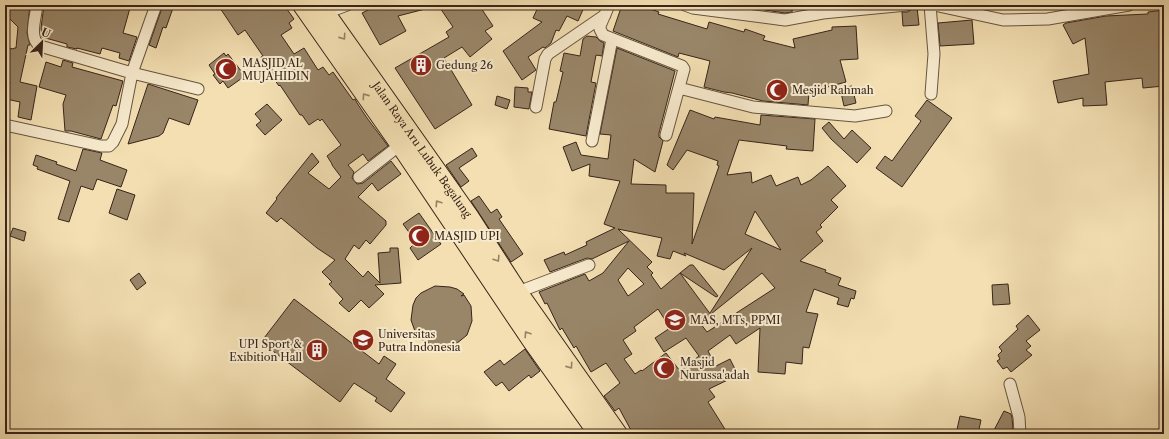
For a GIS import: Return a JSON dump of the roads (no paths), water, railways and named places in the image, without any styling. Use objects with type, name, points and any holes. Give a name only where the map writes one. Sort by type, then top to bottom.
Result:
[{"type":"main road","name":"Jalan Raya Aru Lubuk Begalung","points":[[302,5],[400,145],[454,228],[484,269],[531,340],[598,434]]},
{"type":"main road","name":"Jalan Raya Aru Lubuk Begalung","points":[[323,9],[469,216],[518,292],[618,434]]},
{"type":"main road","points":[[454,228],[469,216]]},
{"type":"street","points":[[37,5],[33,33],[36,44],[132,73],[198,89]]},
{"type":"street","points":[[5,125],[101,146],[108,146],[114,142],[122,124],[132,73],[156,5]]},
{"type":"street","points":[[323,9],[347,5]]},
{"type":"street","points":[[685,5],[693,8],[715,8],[785,20],[823,13],[907,5]]},
{"type":"street","points":[[930,5],[934,54],[931,94]]},
{"type":"street","points":[[934,5],[1003,20],[1048,19],[1129,5]]},
{"type":"street","points":[[607,10],[600,26],[603,35],[682,66],[684,69],[666,135]]},
{"type":"street","points":[[536,107],[545,59],[548,54],[607,10]]},
{"type":"street","points":[[592,141],[612,39]]},
{"type":"street","points":[[679,88],[753,107],[855,116],[886,111]]},
{"type":"street","points":[[359,177],[400,145]]},
{"type":"street","points":[[518,292],[589,265]]},
{"type":"street","points":[[1010,384],[1019,417],[1020,434]]},
{"type":"place","name":"Gedung 26","points":[[421,65]]},
{"type":"place","name":"MASJID AL MUJAHIDIN","points":[[226,69]]},
{"type":"place","name":"Mesjid Rahmah","points":[[777,90]]},
{"type":"place","name":"MASJID UPI","points":[[419,236]]},
{"type":"place","name":"MAS, MTs, PPMI","points":[[675,320]]},
{"type":"place","name":"Universitas Putra Indonesia","points":[[363,340]]},
{"type":"place","name":"UPI Sport & Exibition Hall","points":[[317,350]]},
{"type":"place","name":"Masjid Nurussa'adah","points":[[664,368]]}]
